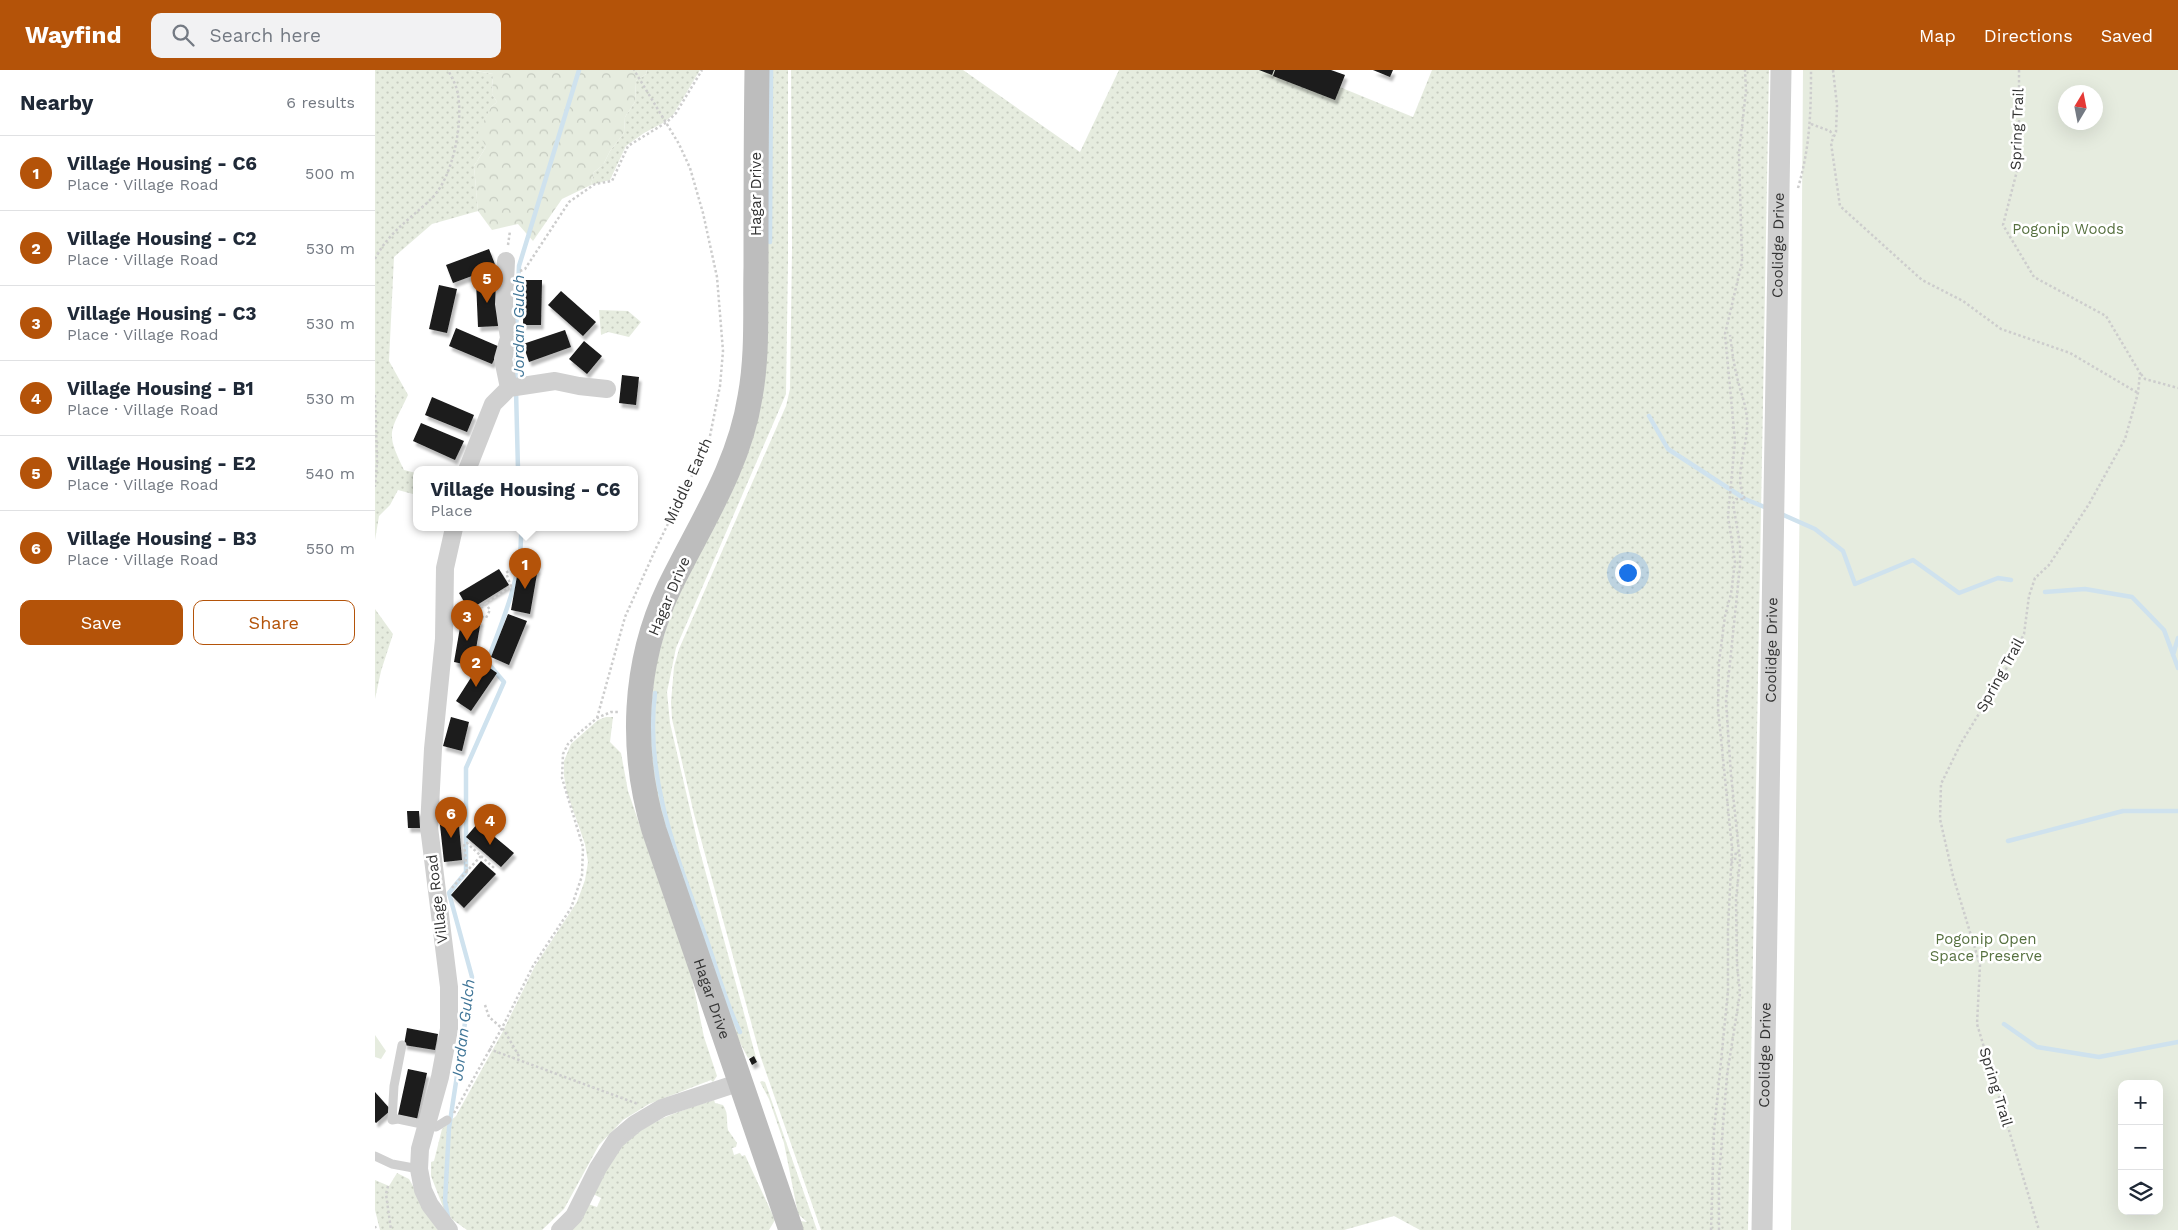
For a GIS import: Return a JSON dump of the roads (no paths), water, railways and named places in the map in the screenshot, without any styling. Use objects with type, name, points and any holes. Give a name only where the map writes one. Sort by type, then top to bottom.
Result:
[{"type":"main road","name":"Hagar Drive","points":[[757,70],[755,348],[750,398],[742,433],[728,473],[659,612],[651,635],[643,672],[638,724],[641,773],[648,811],[791,1230]]},
{"type":"street","name":"Coolidge Drive","points":[[1762,1230],[1781,70]]},
{"type":"street","points":[[505,261],[505,304],[509,338],[503,358],[509,388]]},
{"type":"street","points":[[469,466],[493,404],[509,388],[555,381],[607,389]]},
{"type":"street","name":"Village Road","points":[[449,1230],[430,1205],[423,1190],[419,1169],[420,1149],[449,1029],[449,987],[429,827],[433,749],[444,639],[445,568],[453,531]]},
{"type":"street","points":[[560,1230],[574,1216],[598,1168],[616,1140],[635,1124],[661,1108],[741,1082]]},
{"type":"lane","points":[[402,1045],[394,1086],[392,1120],[398,1119],[435,1127],[447,1120]]},
{"type":"lane","points":[[384,1093],[394,1086]]},
{"type":"lane","points":[[375,1156],[392,1164],[419,1169]]},
{"type":"waterway","name":"Jordan Gulch","points":[[516,332],[519,266],[579,70]]},
{"type":"waterway","points":[[770,242],[771,70]]},
{"type":"waterway","name":"Jordan Gulch","points":[[516,340],[516,382]]},
{"type":"waterway","name":"Jordan Gulch","points":[[516,390],[518,466]]},
{"type":"waterway","points":[[1649,416],[1668,449],[1745,499],[1767,508]]},
{"type":"waterway","points":[[1779,513],[1815,529],[1843,551],[1855,584],[1913,560],[1959,593],[1998,578],[2011,580]]},
{"type":"waterway","name":"Jordan Gulch","points":[[448,1217],[445,1201],[449,1128],[472,977],[449,893],[466,872],[466,768],[504,682],[487,662],[511,596],[519,562],[521,531]]},
{"type":"waterway","points":[[2045,592],[2085,589],[2132,597],[2164,630],[2178,668]]},
{"type":"waterway","points":[[2173,655],[2178,638]]},
{"type":"waterway","points":[[655,693],[654,756],[666,818],[726,997],[740,1032]]},
{"type":"waterway","points":[[2008,841],[2123,811],[2178,811]]},
{"type":"waterway","points":[[2004,1024],[2037,1047],[2099,1057],[2178,1042]]},
{"type":"place","name":"Village Housing - E2","points":[[487,303]]},
{"type":"place","name":"Village Housing - C6","points":[[525,589]]},
{"type":"place","name":"Village Housing - C3","points":[[467,641]]},
{"type":"place","name":"Village Housing - C2","points":[[476,687]]},
{"type":"place","name":"Village Housing - B3","points":[[451,838]]},
{"type":"place","name":"Village Housing - B1","points":[[490,845]]},
{"type":"park label","name":"Pogonip Woods","points":[[2068,229]]},
{"type":"park label","name":"Pogonip Open Space Preserve","points":[[1986,948]]}]
